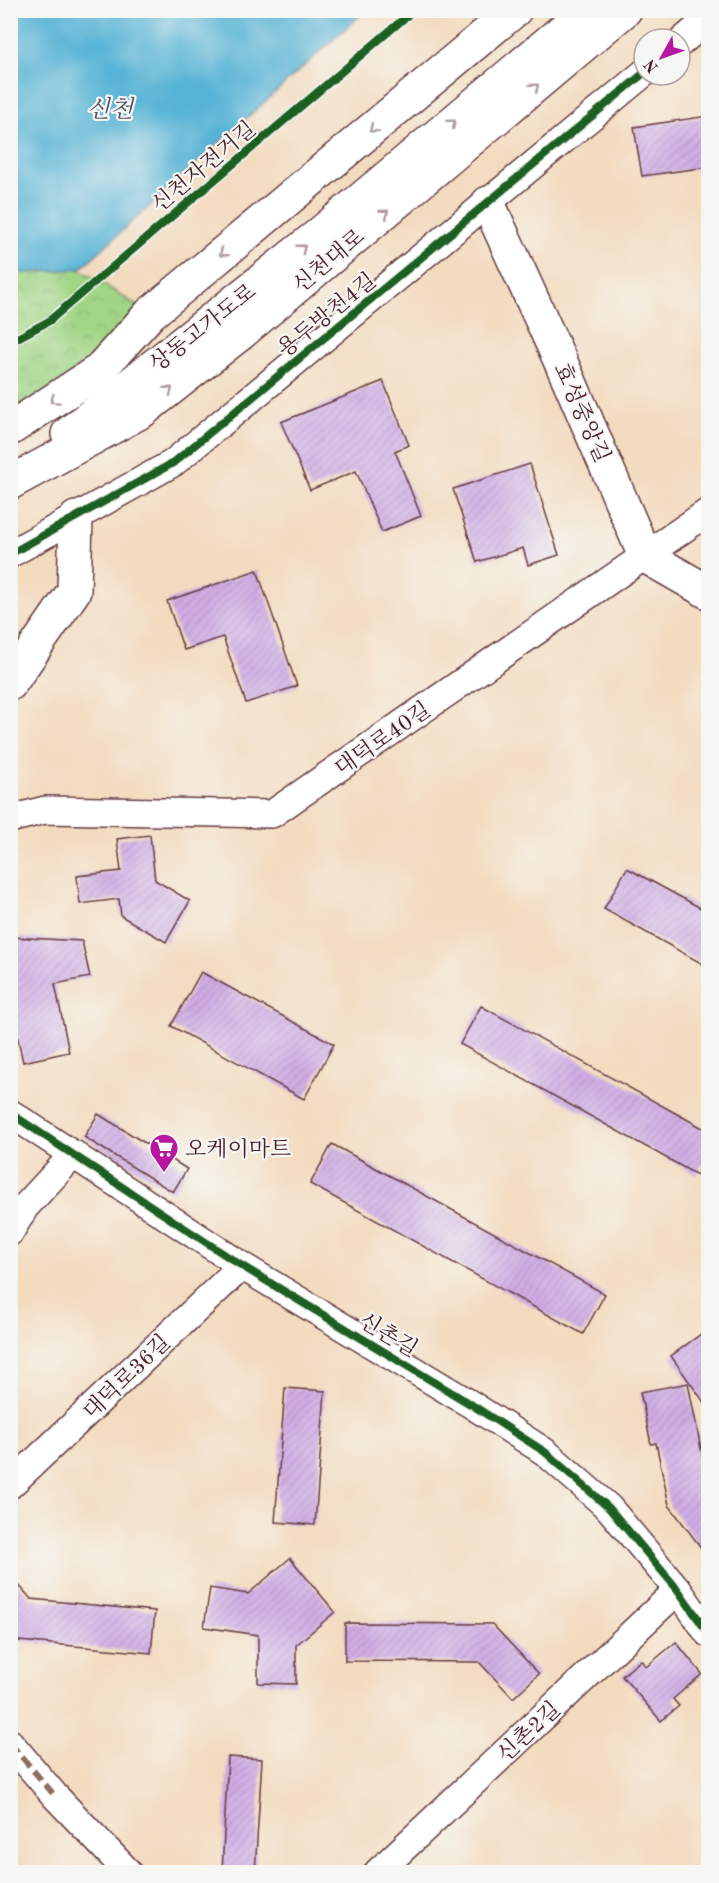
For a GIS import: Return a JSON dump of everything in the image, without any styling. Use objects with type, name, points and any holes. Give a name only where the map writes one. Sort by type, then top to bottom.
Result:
[{"type":"main road","points":[[10,429],[98,371],[150,314],[493,22],[515,10]]},
{"type":"main road","name":"상동고가도로","points":[[98,371],[207,299],[556,10]]},
{"type":"main road","name":"상동고가도로","points":[[10,482],[316,237],[587,10]]},
{"type":"main road","name":"신천대로","points":[[10,482],[142,411],[241,333],[626,10]]},
{"type":"main road","name":"효성중앙길","points":[[488,203],[569,380],[645,556]]},
{"type":"main road","points":[[10,502],[142,411]]},
{"type":"main road","points":[[10,684],[74,591],[76,518]]},
{"type":"main road","points":[[645,556],[708,592]]},
{"type":"street","points":[[692,33],[708,19]]},
{"type":"street","name":"용두방천4길","points":[[10,554],[173,463],[632,83]]},
{"type":"street","name":"대덕로40길","points":[[10,819],[45,810],[272,814],[708,512]]},
{"type":"street","name":"신촌길","points":[[10,1113],[242,1266],[472,1405],[545,1452],[609,1508],[678,1590],[708,1633]]},
{"type":"street","points":[[10,1232],[25,1207],[74,1154]]},
{"type":"street","name":"대덕로36길","points":[[10,1485],[242,1266]]},
{"type":"street","name":"신촌2길","points":[[378,1872],[678,1590]]},
{"type":"street","points":[[10,1743],[55,1796],[128,1872]]},
{"type":"green space","points":[[80,269],[150,314],[11,418],[11,274]]},
{"type":"water","name":"신천","points":[[11,10],[365,11],[80,269],[11,274]]},
{"type":"building","points":[[708,116],[708,167],[642,176],[634,127]]},
{"type":"building","points":[[383,381],[409,445],[395,451],[421,516],[382,532],[356,471],[310,490],[281,422]]},
{"type":"building","points":[[530,464],[559,555],[528,565],[523,548],[477,562],[453,489]]},
{"type":"building","points":[[257,570],[297,686],[246,703],[223,637],[184,650],[167,601]]},
{"type":"building","points":[[150,835],[155,880],[190,901],[166,942],[121,916],[119,899],[80,904],[77,876],[121,871],[117,839]]},
{"type":"building","points":[[627,868],[708,912],[708,967],[604,909]]},
{"type":"building","points":[[10,937],[82,941],[90,977],[55,984],[69,1052],[23,1062],[10,1003]]},
{"type":"building","points":[[201,972],[334,1044],[304,1099],[171,1026]]},
{"type":"building","points":[[481,1006],[708,1131],[708,1154],[697,1175],[460,1044]]},
{"type":"building","points":[[98,1114],[187,1169],[173,1192],[84,1137]]},
{"type":"building","points":[[332,1144],[605,1294],[583,1334],[310,1184]]},
{"type":"building","points":[[708,1329],[708,1408],[671,1356]]},
{"type":"building","points":[[688,1383],[708,1484],[708,1557],[669,1505],[656,1443],[651,1444],[640,1392]]},
{"type":"building","points":[[285,1388],[325,1391],[315,1525],[275,1522]]},
{"type":"building","points":[[290,1558],[335,1612],[296,1645],[296,1684],[258,1683],[258,1635],[204,1627],[210,1588],[248,1594]]},
{"type":"building","points":[[10,1575],[31,1599],[155,1611],[151,1653],[19,1641],[10,1631]]},
{"type":"building","points":[[345,1623],[492,1624],[539,1674],[513,1698],[479,1662],[345,1661]]},
{"type":"building","points":[[676,1642],[702,1674],[673,1699],[679,1706],[661,1721],[622,1676],[641,1660],[646,1667]]},
{"type":"building","points":[[228,1757],[262,1759],[255,1872],[222,1872]]},
{"type":"marked path","points":[[10,1743],[55,1796]]},
{"type":"cycle path","name":"신천자전거길","points":[[10,342],[49,321],[414,10]]},
{"type":"cycle path","points":[[10,554],[173,463],[632,83]]},
{"type":"cycle path","points":[[10,1113],[242,1266],[472,1405],[545,1452],[609,1508],[678,1590],[708,1633]]},
{"type":"place","name":"오케이마트","points":[[164,1174]]}]
